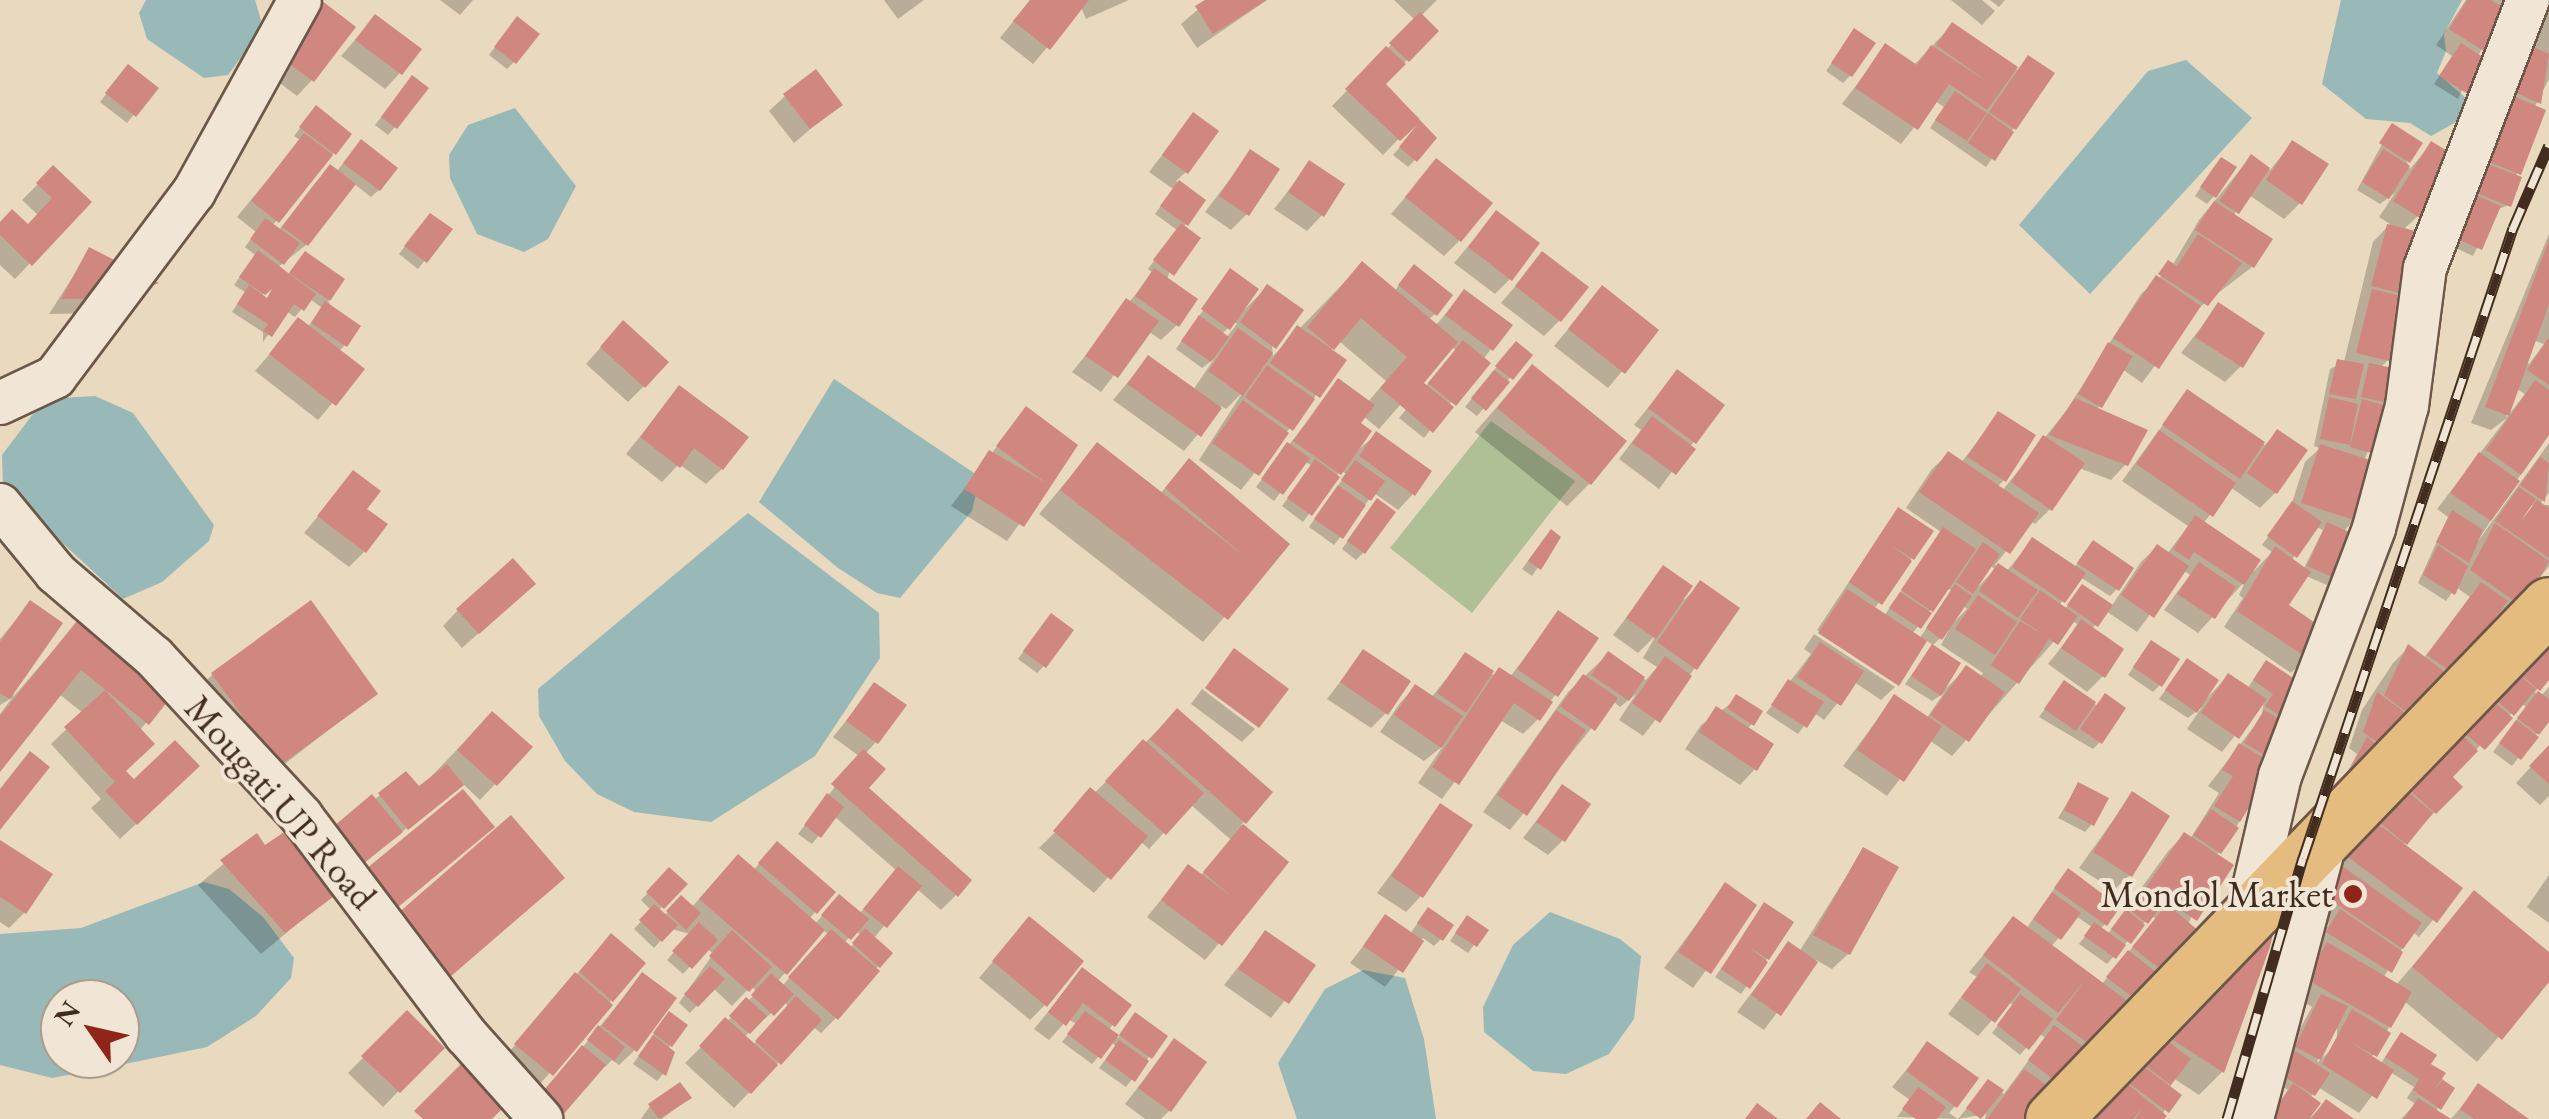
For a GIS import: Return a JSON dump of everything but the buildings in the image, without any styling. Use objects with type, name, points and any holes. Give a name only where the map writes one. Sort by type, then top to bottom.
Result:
[{"type":"main road","points":[[2052,1119],[2250,909],[2326,838],[2549,605]]},
{"type":"street","points":[[0,404],[55,377],[194,192],[300,0]]},
{"type":"street","points":[[2250,909],[2280,776],[2374,528],[2407,406],[2425,268],[2528,0]]},
{"type":"street","name":"Mougati UP Road","points":[[0,505],[56,573],[154,656],[301,816],[466,1035],[541,1119]]},
{"type":"street","points":[[2252,1119],[2326,838]]},
{"type":"green space","points":[[1491,421],[1575,481],[1472,613],[1390,548]]},
{"type":"water","points":[[146,0],[255,0],[261,20],[255,39],[228,75],[204,78],[147,39],[139,13]]},
{"type":"water","points":[[2341,0],[2462,0],[2444,34],[2446,51],[2437,73],[2467,99],[2458,121],[2431,136],[2410,123],[2366,119],[2322,84]]},
{"type":"water","points":[[2186,60],[2252,118],[2090,294],[2019,225],[2148,71]]},
{"type":"water","points":[[515,108],[576,186],[548,239],[524,252],[477,234],[450,178],[449,155],[468,125]]},
{"type":"water","points":[[834,379],[980,477],[972,511],[900,598],[877,593],[838,568],[759,502]]},
{"type":"water","points":[[95,396],[133,413],[214,525],[209,541],[162,582],[123,599],[3,488],[2,455],[33,414],[61,398]]},
{"type":"water","points":[[748,513],[879,613],[880,658],[815,756],[711,822],[634,812],[597,794],[565,761],[539,716],[538,689]]},
{"type":"water","points":[[204,882],[229,889],[263,917],[294,958],[291,978],[256,1016],[207,1047],[140,1061],[140,979],[40,979],[40,1075],[0,1065],[0,934],[81,928]]},
{"type":"water","points":[[1550,912],[1620,939],[1641,956],[1634,1019],[1609,1054],[1566,1074],[1533,1071],[1484,1032],[1483,1007],[1513,945]]},
{"type":"water","points":[[1363,970],[1405,978],[1424,1039],[1436,1119],[1297,1119],[1278,1063],[1325,989]]},
{"type":"railway","points":[[2227,1119],[2303,858],[2513,228],[2549,145]]},
{"type":"place","name":"Mondol Market","points":[[2353,894]]}]
